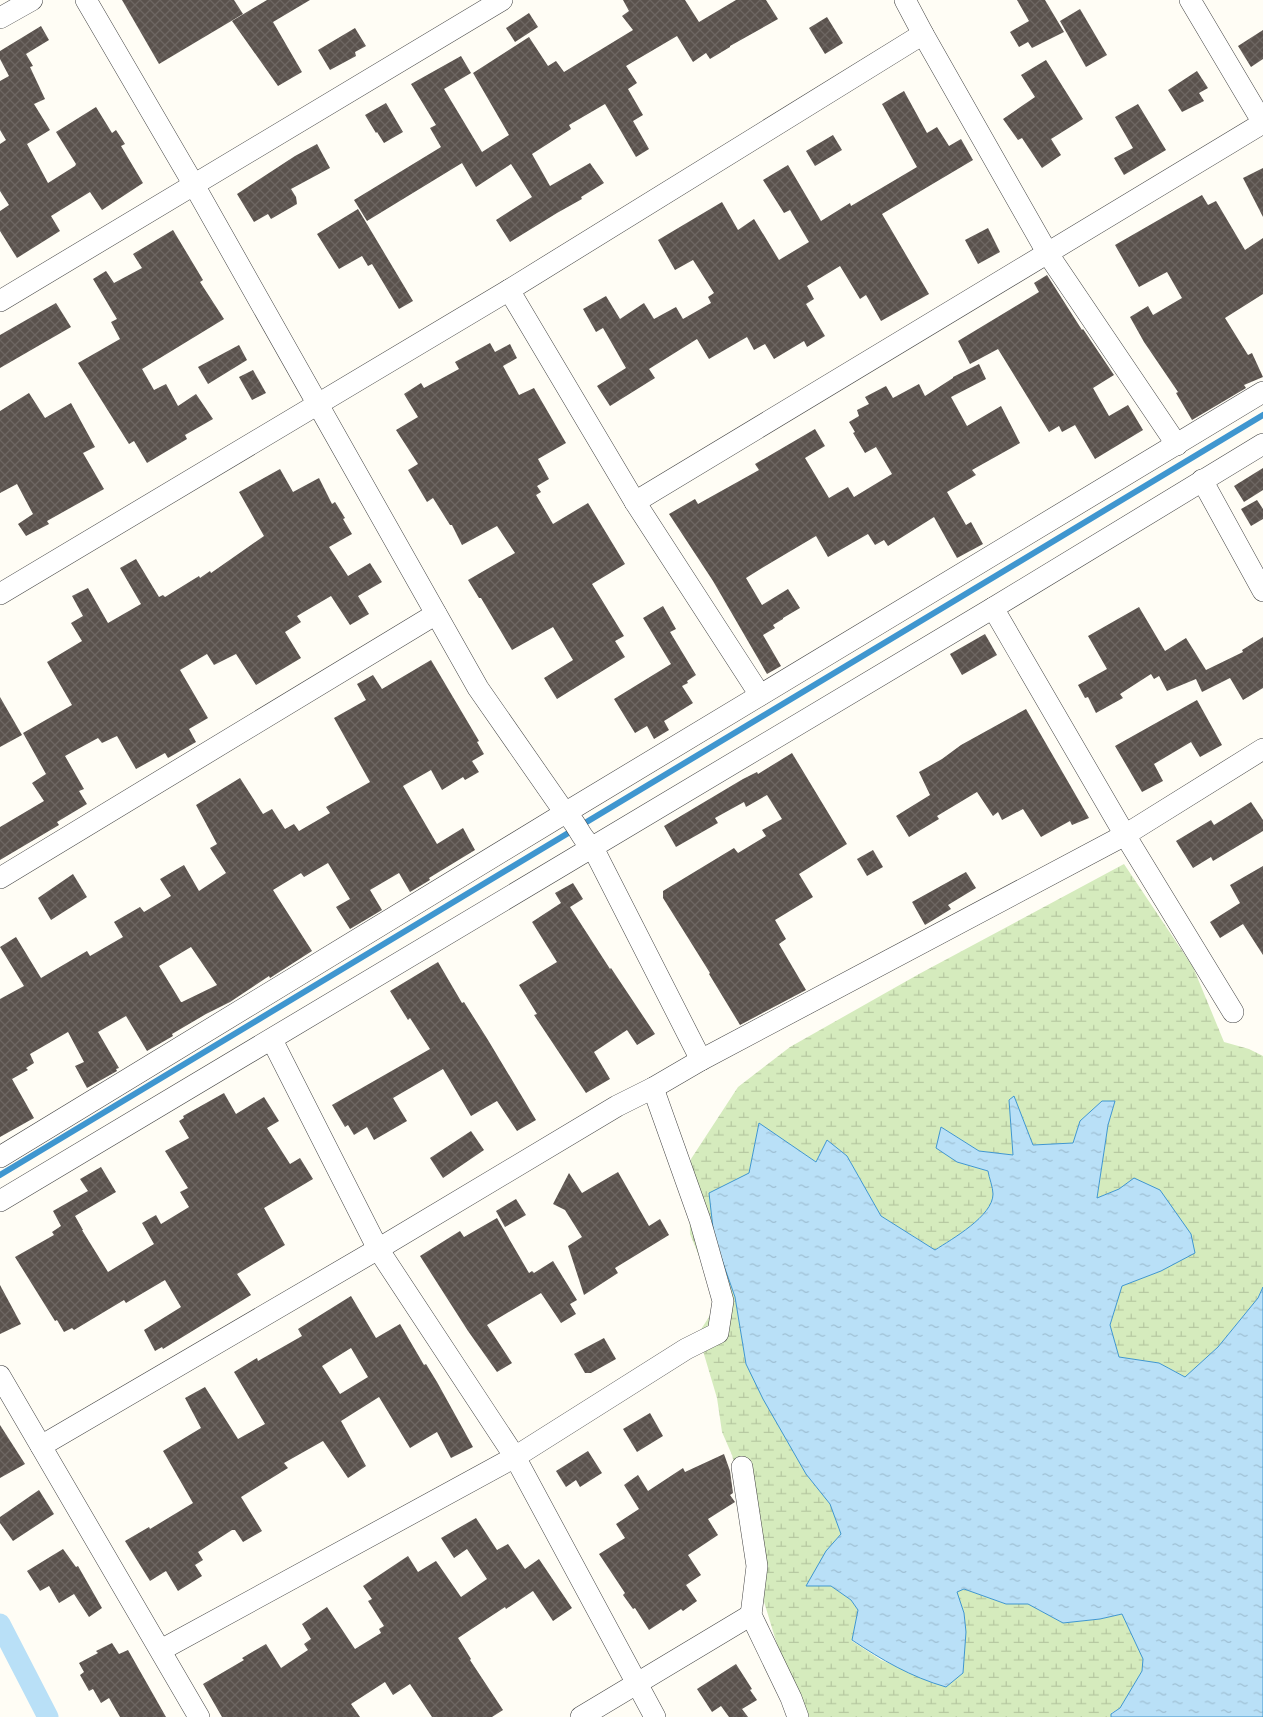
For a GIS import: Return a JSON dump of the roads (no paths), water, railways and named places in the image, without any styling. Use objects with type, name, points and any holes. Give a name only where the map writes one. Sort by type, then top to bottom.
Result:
[{"type":"street","points":[[0,18],[32,0]]},
{"type":"street","points":[[86,0],[194,185],[478,688],[590,845],[701,1060]]},
{"type":"street","points":[[0,301],[502,0]]},
{"type":"street","points":[[905,0],[1048,254],[1177,444]]},
{"type":"street","points":[[635,502],[1263,124],[1190,0]]},
{"type":"street","points":[[0,594],[509,290],[923,34]]},
{"type":"street","points":[[509,290],[635,502],[760,695]]},
{"type":"street","points":[[0,1156],[568,815],[760,695],[1263,392]]},
{"type":"street","points":[[0,1201],[272,1040],[590,845],[993,608],[1263,444]]},
{"type":"street","points":[[1202,480],[1263,591]]},
{"type":"street","points":[[993,608],[1125,835],[1233,1012]]},
{"type":"street","points":[[0,878],[436,614]]},
{"type":"street","points":[[41,1446],[378,1249],[617,1106],[1125,835],[1263,749]]},
{"type":"street","points":[[272,1040],[378,1249],[515,1457],[654,1717]]},
{"type":"street","points":[[161,1650],[515,1457],[686,1349],[718,1333],[723,1301],[700,1220],[653,1088]]},
{"type":"street","points":[[0,1376],[199,1717]]},
{"type":"street","points":[[742,1467],[757,1566],[751,1615],[791,1698],[798,1717]]},
{"type":"street","points":[[581,1717],[751,1615]]},
{"type":"water","points":[[1014,1096],[1033,1145],[1073,1143],[1080,1121],[1102,1101],[1115,1101],[1108,1125],[1097,1198],[1119,1189],[1134,1178],[1160,1190],[1191,1234],[1195,1253],[1161,1271],[1122,1286],[1110,1325],[1119,1357],[1159,1363],[1185,1377],[1218,1347],[1258,1298],[1263,1287],[1263,1717],[1111,1717],[1111,1714],[1120,1708],[1142,1671],[1143,1659],[1122,1614],[1100,1619],[1063,1623],[1028,1604],[1006,1604],[964,1589],[957,1592],[964,1613],[966,1632],[963,1673],[946,1687],[897,1667],[852,1640],[858,1610],[851,1600],[831,1586],[806,1586],[826,1551],[841,1534],[830,1504],[806,1474],[763,1399],[746,1364],[735,1297],[714,1237],[709,1193],[749,1173],[759,1123],[816,1162],[827,1140],[847,1156],[881,1216],[935,1250],[961,1233],[979,1218],[991,1202],[993,1194],[988,1171],[957,1162],[936,1148],[941,1127],[979,1151],[1013,1155],[1009,1100]]},
{"type":"waterway","points":[[0,1175],[1263,415]]},
{"type":"waterway","points":[[0,1624],[48,1717]]}]
